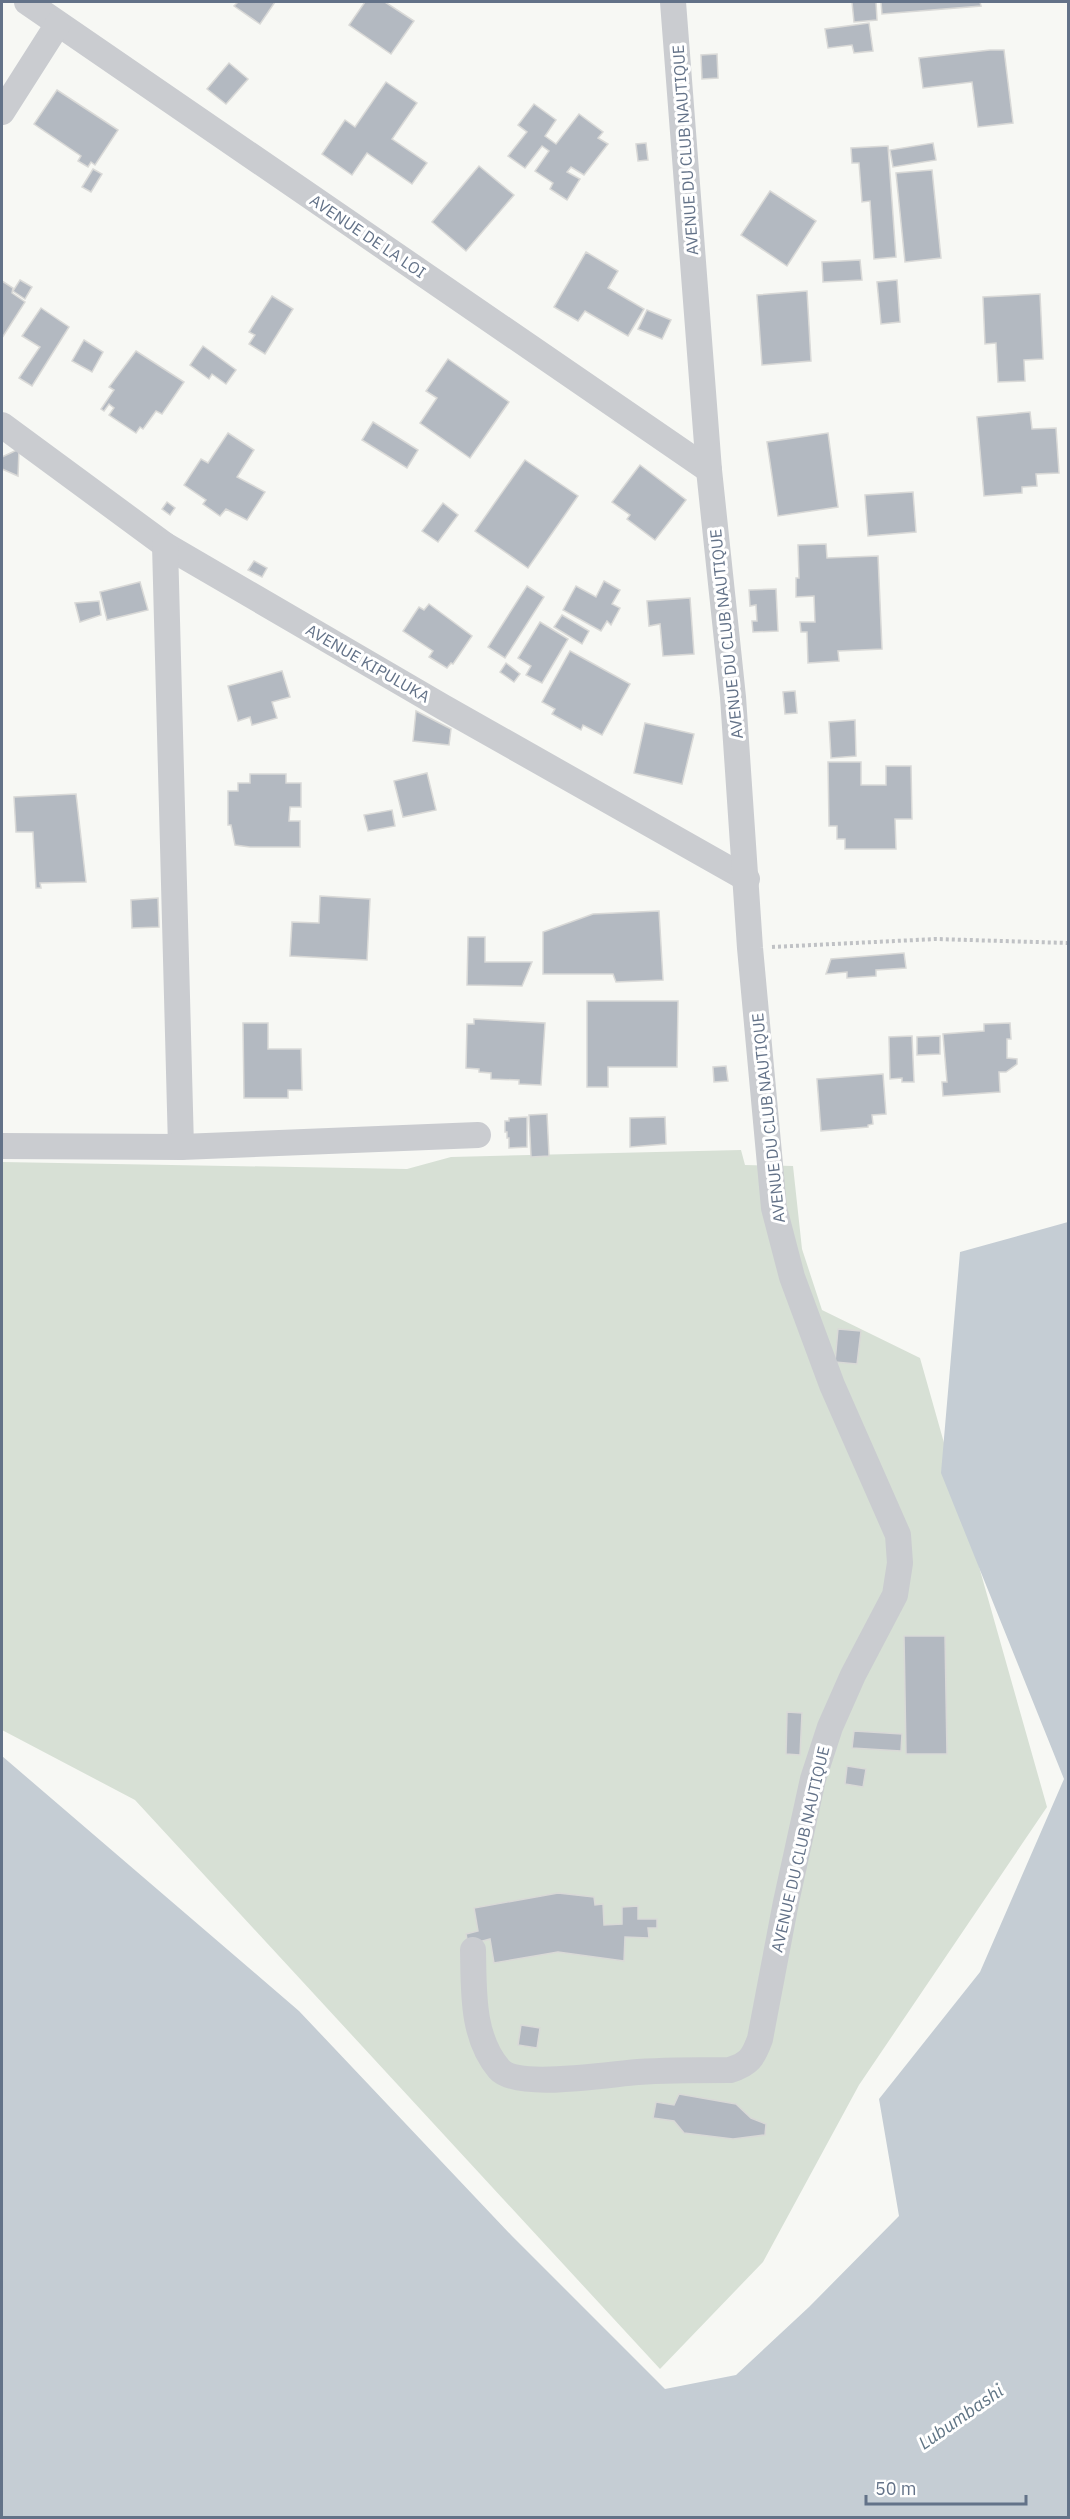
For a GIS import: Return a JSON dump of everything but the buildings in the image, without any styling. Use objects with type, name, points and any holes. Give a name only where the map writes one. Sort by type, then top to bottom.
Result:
[{"type":"street","name":"AVENUE DE LA LOI","points":[[27,2],[709,470]]},
{"type":"street","name":"AVENUE DU CLUB NAUTIQUE","points":[[473,1950],[476,2016],[481,2036],[500,2071],[524,2079],[554,2080],[639,2072],[730,2070],[744,2066],[754,2054],[760,2039],[786,1902],[813,1779],[830,1727],[853,1675],[895,1595],[900,1563],[898,1535],[832,1385],[796,1288],[774,1208],[750,948],[733,697],[709,470],[673,2]]},
{"type":"street","points":[[2,111],[58,24]]},
{"type":"street","name":"AVENUE KIPULUKA","points":[[2,425],[165,544],[443,707],[747,879]]},
{"type":"street","points":[[165,544],[181,1147]]},
{"type":"street","points":[[2,1146],[181,1147],[478,1135]]},
{"type":"path","points":[[750,948],[936,939],[1068,943]]},
{"type":"shaded area","points":[[741,1150],[745,1165],[793,1166],[802,1249],[822,1310],[920,1358],[1047,1807],[859,2085],[763,2262],[660,2369],[135,1800],[2,1730],[2,1162],[407,1169],[451,1157]]},
{"type":"water","name":"Lubumbashi","points":[[1068,1222],[1068,2517],[2,2517],[2,1756],[299,2011],[512,2236],[665,2389],[736,2375],[809,2307],[899,2216],[879,2099],[980,1972],[1064,1779],[941,1473],[960,1252]]}]
